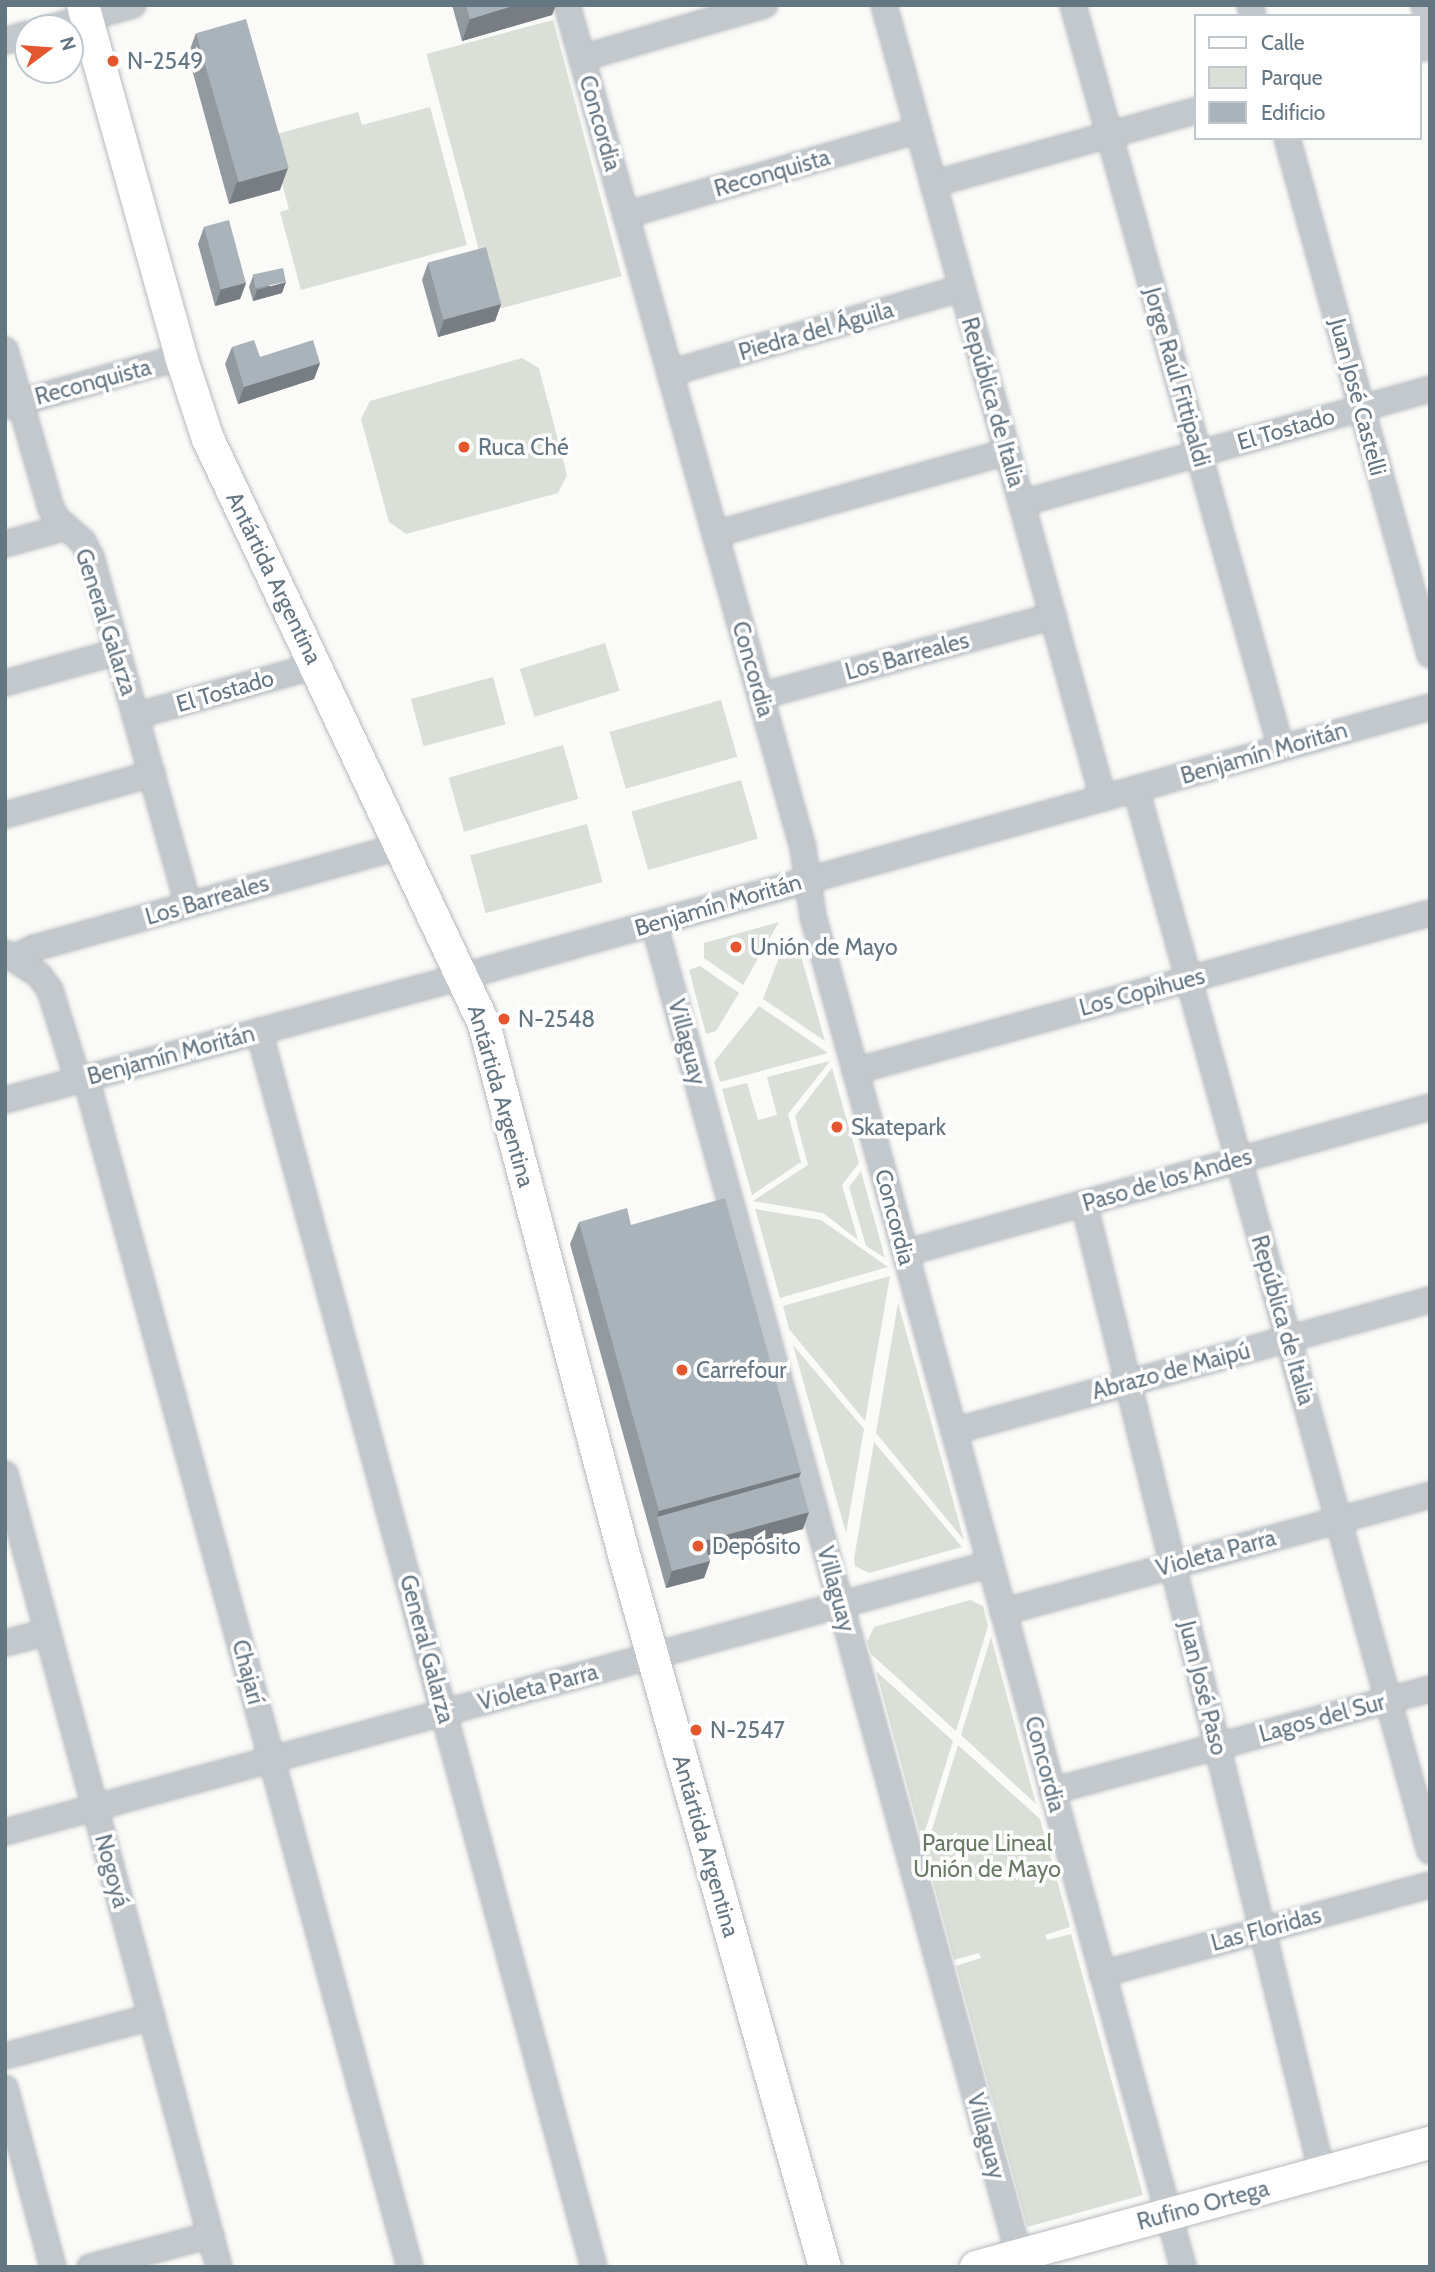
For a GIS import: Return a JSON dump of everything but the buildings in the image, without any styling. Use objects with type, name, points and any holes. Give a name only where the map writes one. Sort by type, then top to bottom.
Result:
[{"type":"main road","name":"Antártida Argentina","points":[[85,12],[181,358],[208,439],[464,976],[490,1043],[652,1656],[825,2267]]},
{"type":"main road","name":"Rufino Ortega","points":[[976,2267],[1430,2143]]},
{"type":"street","points":[[85,12],[133,5]]},
{"type":"street","name":"Concordia","points":[[567,5],[806,857],[810,906],[1183,2267]]},
{"type":"street","points":[[582,58],[764,5]]},
{"type":"street","name":"República de Italia","points":[[884,5],[1103,798]]},
{"type":"street","name":"Jorge Raúl Fittipaldi","points":[[1073,5],[1281,748]]},
{"type":"street","points":[[1424,5],[1430,27]]},
{"type":"street","points":[[933,184],[1194,111]]},
{"type":"street","name":"Reconquista","points":[[626,215],[918,130]]},
{"type":"street","name":"Juan José Castelli","points":[[1288,140],[1430,655]]},
{"type":"street","name":"Piedra del Águila","points":[[670,373],[962,288]]},
{"type":"street","name":"General Galarza","points":[[5,350],[13,404],[47,497],[57,519],[88,550],[188,905]]},
{"type":"street","name":"Reconquista","points":[[13,404],[181,358]]},
{"type":"street","name":"El Tostado","points":[[1022,503],[1430,389]]},
{"type":"street","points":[[715,534],[1007,452]]},
{"type":"street","points":[[5,544],[66,527]]},
{"type":"street","name":"Los Barreales","points":[[761,696],[1053,616]]},
{"type":"street","points":[[5,683],[117,652]]},
{"type":"street","name":"El Tostado","points":[[135,716],[315,666]]},
{"type":"street","name":"Benjamín Moritán","points":[[5,1100],[464,976],[1430,707]]},
{"type":"street","points":[[5,815],[152,774]]},
{"type":"street","name":"República de Italia","points":[[1136,789],[1430,1851]]},
{"type":"street","name":"Los Barreales","points":[[10,955],[401,846]]},
{"type":"street","name":"Los Copihues","points":[[855,1071],[1430,913]]},
{"type":"street","name":"Villaguay","points":[[654,923],[1019,2255]]},
{"type":"street","name":"Chajarí","points":[[10,955],[39,975],[51,990],[82,1079],[410,2267]]},
{"type":"street","name":"General Galarza","points":[[259,1031],[594,2267]]},
{"type":"street","name":"Paso de los Andes","points":[[905,1253],[1430,1107]]},
{"type":"street","name":"Juan José Paso","points":[[1084,1203],[1322,2173]]},
{"type":"street","name":"Abrazo de Maipú","points":[[954,1431],[1430,1300]]},
{"type":"street","name":"Nogoyá","points":[[5,1474],[219,2267]]},
{"type":"street","name":"Violeta Parra","points":[[1003,1612],[1430,1495]]},
{"type":"street","name":"Violeta Parra","points":[[5,1832],[990,1564]]},
{"type":"street","points":[[5,1643],[48,1632]]},
{"type":"street","name":"Lagos del Sur","points":[[1052,1791],[1430,1689]]},
{"type":"street","name":"Las Floridas","points":[[1102,1974],[1430,1885]]},
{"type":"street","points":[[5,2056],[152,2017]]},
{"type":"street","points":[[5,2088],[53,2267]]},
{"type":"street","points":[[90,2267],[211,2235]]},
{"type":"green space","points":[[553,20],[622,276],[495,310],[426,54]]},
{"type":"green space","points":[[430,107],[467,245],[301,290],[280,212],[289,209],[269,136],[358,112],[362,125]]},
{"type":"green space","name":"Ruca Ché","points":[[522,358],[539,368],[567,475],[558,493],[406,534],[389,522],[361,419],[370,401]]},
{"type":"green space","points":[[605,643],[620,691],[535,717],[520,669]]},
{"type":"green space","points":[[493,677],[506,724],[424,746],[411,699]]},
{"type":"green space","points":[[721,700],[737,757],[626,789],[609,732]]},
{"type":"green space","points":[[563,745],[578,799],[464,832],[449,778]]},
{"type":"green space","points":[[741,780],[758,839],[648,870],[631,811]]},
{"type":"green space","points":[[587,824],[603,882],[486,913],[470,855]]},
{"type":"green space","points":[[779,922],[743,985],[704,958],[704,943]]},
{"type":"green space","points":[[795,935],[825,1041],[763,999],[780,955]]},
{"type":"green space","points":[[700,966],[739,993],[716,1031],[706,1034],[689,970]]},
{"type":"green space","points":[[759,1006],[828,1053],[720,1082],[714,1062]]},
{"type":"green space","points":[[830,1061],[788,1114],[801,1162],[752,1195],[722,1089],[747,1083],[758,1120],[777,1115],[767,1077]]},
{"type":"green space","points":[[832,1068],[859,1163],[842,1185],[858,1240],[823,1213],[753,1201],[808,1165],[795,1116]]},
{"type":"green space","points":[[861,1171],[885,1258],[866,1246],[849,1187]]},
{"type":"green space","points":[[755,1209],[821,1220],[888,1267],[780,1298]]},
{"type":"green space","points":[[890,1276],[865,1421],[789,1329],[783,1306]]},
{"type":"green space","points":[[898,1303],[964,1540],[876,1433]]},
{"type":"green space","points":[[793,1345],[864,1429],[846,1533]]},
{"type":"green space","points":[[874,1442],[962,1547],[869,1573],[855,1566]]},
{"type":"green space","points":[[970,1600],[983,1606],[988,1626],[956,1731],[871,1654],[867,1642],[874,1627]]},
{"type":"green space","name":"Parque Lineal Unión de Mayo","points":[[991,1637],[1036,1804],[961,1735]]},
{"type":"green space","name":"Parque Lineal Unión de Mayo","points":[[876,1671],[953,1741],[922,1841]]},
{"type":"green space","points":[[958,1745],[1040,1819],[1070,1927],[1045,1935],[1047,1940],[1071,1934],[1143,2195],[1027,2227],[956,1966],[981,1958],[979,1953],[954,1960],[925,1852]]},
{"type":"place","name":"N-2549","points":[[113,61]]},
{"type":"place","name":"Ruca Ché","points":[[464,447]]},
{"type":"place","name":"Unión de Mayo","points":[[736,947]]},
{"type":"place","name":"N-2548","points":[[504,1019]]},
{"type":"place","name":"Skatepark","points":[[837,1127]]},
{"type":"place","name":"Carrefour","points":[[682,1370]]},
{"type":"place","name":"Depósito","points":[[698,1546]]},
{"type":"place","name":"N-2547","points":[[696,1730]]}]
